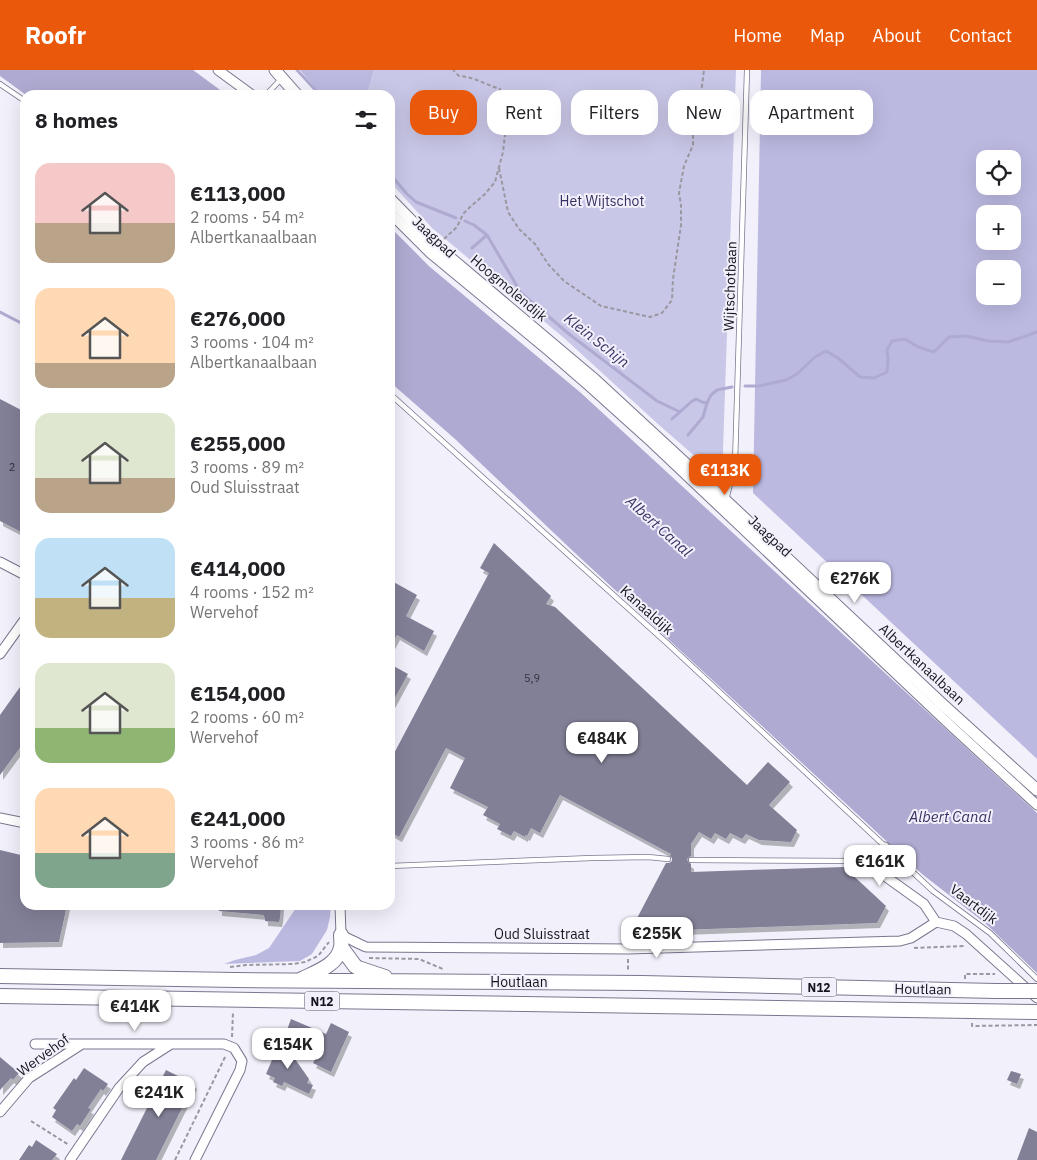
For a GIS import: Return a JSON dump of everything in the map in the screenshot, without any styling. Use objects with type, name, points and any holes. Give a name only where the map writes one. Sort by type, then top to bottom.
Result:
[{"type":"main road","points":[[299,981],[330,964],[336,958],[341,941]]},
{"type":"main road","points":[[341,941],[358,968],[403,982]]},
{"type":"main road","name":"Houtlaan","points":[[0,976],[299,981],[642,983],[1037,991]]},
{"type":"main road","name":"Houtlaan","points":[[0,996],[1037,1012]]},
{"type":"street","points":[[218,70],[245,90]]},
{"type":"street","points":[[279,74],[293,90]]},
{"type":"street","name":"Hoogmolendijk","points":[[395,204],[436,246],[569,357],[657,436]]},
{"type":"street","name":"Jaagpad","points":[[395,218],[430,253],[590,386],[950,725],[1037,804]]},
{"type":"street","name":"Albertkanaalbaan","points":[[657,436],[1037,790]]},
{"type":"street","points":[[0,562],[20,572]]},
{"type":"street","points":[[0,654],[20,626]]},
{"type":"street","points":[[0,818],[20,823]]},
{"type":"street","points":[[885,847],[871,866],[924,904],[936,922],[954,926],[966,934],[1037,998]]},
{"type":"street","points":[[340,910],[341,941]]},
{"type":"street","name":"Oud Sluisstraat","points":[[341,941],[350,939],[366,947],[628,949],[900,941],[911,938],[936,922]]},
{"type":"street","name":"Wervehof","points":[[35,1044],[224,1044],[232,1047]]},
{"type":"street","name":"Wervehof","points":[[0,1112],[29,1078],[82,1044]]},
{"type":"street","points":[[70,1160],[119,1088],[143,1062],[172,1044]]},
{"type":"street","points":[[195,1160],[240,1070],[242,1061],[232,1047]]},
{"type":"lane","name":"Wijtschotbaan","points":[[726,501],[735,464],[747,70]]},
{"type":"lane","points":[[269,90],[279,74]]},
{"type":"lane","points":[[0,84],[20,98]]},
{"type":"lane","name":"Kanaaldijk","points":[[395,398],[668,644],[885,847]]},
{"type":"lane","name":"Vaartdijk","points":[[885,847],[933,891],[990,933],[1037,979]]},
{"type":"lane","points":[[395,866],[592,858],[648,857],[668,860]]},
{"type":"lane","points":[[691,860],[856,861],[871,866]]},
{"type":"path","points":[[436,246],[457,227],[468,208],[485,194],[495,182],[503,152],[505,135],[500,89],[475,78],[459,76],[453,70]]},
{"type":"path","points":[[499,168],[508,212],[519,229],[535,244],[548,264],[564,282],[601,306],[650,317],[662,313],[672,300],[673,279],[681,225],[679,193],[684,166],[693,145],[693,126],[699,104],[704,70]]},
{"type":"path","points":[[628,955],[628,974]]},
{"type":"path","points":[[305,962],[318,956]]},
{"type":"path","points":[[369,958],[419,959],[444,970]]},
{"type":"path","points":[[965,979],[965,974],[997,974]]},
{"type":"path","points":[[175,1160],[224,1058],[232,1047],[234,999]]},
{"type":"path","points":[[972,1026],[1037,1025]]},
{"type":"path","points":[[32,1121],[77,1150]]},
{"type":"green space","name":"Het Wijtschot","points":[[374,70],[736,70],[735,90],[668,90],[668,135],[734,135],[722,480],[564,338],[432,228],[395,187],[395,90],[368,90]]},
{"type":"shaded area","points":[[300,70],[374,70],[368,90],[317,90]]},
{"type":"shaded area","points":[[761,70],[1037,70],[1037,759],[753,493],[760,135],[873,135],[873,90],[761,90]]},
{"type":"shaded area","points":[[295,910],[331,910],[327,930],[312,954],[300,961],[224,964],[256,955],[269,948]]},
{"type":"water","points":[[0,70],[193,70],[220,90],[20,91],[0,76]]},
{"type":"water","name":"Albert Canal","points":[[395,232],[430,267],[581,393],[1037,813],[1037,973],[985,923],[922,874],[575,553],[455,439],[395,386]]},
{"type":"building","points":[[0,399],[20,409],[20,531],[0,521]]},
{"type":"building","points":[[494,543],[551,596],[546,604],[555,607],[747,785],[768,762],[790,782],[769,805],[797,830],[791,842],[759,840],[746,834],[742,839],[730,833],[726,839],[715,833],[711,839],[699,832],[691,844],[691,856],[687,859],[691,864],[691,872],[844,867],[886,906],[877,923],[652,931],[635,922],[666,863],[672,861],[671,854],[560,795],[540,833],[531,828],[525,837],[514,831],[511,836],[497,829],[500,824],[483,815],[488,807],[450,788],[465,758],[446,748],[399,837],[395,835],[395,752],[489,573],[480,568]]},
{"type":"building","points":[[395,583],[417,595],[406,616],[434,631],[424,651],[397,635],[395,639]]},
{"type":"building","points":[[395,667],[408,674],[395,698]]},
{"type":"building","points":[[20,687],[20,748],[0,775],[0,715]]},
{"type":"building","points":[[0,850],[20,855],[20,910],[66,910],[59,942],[0,943]]},
{"type":"building","points":[[281,910],[279,922],[265,921],[264,915],[219,911]]},
{"type":"building","points":[[291,1019],[326,1034],[331,1023],[349,1032],[331,1072],[313,1063],[318,1054],[284,1038]]},
{"type":"building","points":[[281,1039],[309,1079],[307,1083],[313,1085],[309,1094],[284,1082],[282,1086],[273,1082],[275,1078],[266,1074]]},
{"type":"building","points":[[0,1057],[19,1073],[13,1080],[11,1078],[0,1090]]},
{"type":"building","points":[[84,1068],[108,1084],[103,1091],[101,1089],[88,1108],[91,1109],[80,1126],[77,1124],[72,1131],[52,1117],[56,1110],[53,1108],[74,1078],[76,1080]]},
{"type":"building","points":[[166,1070],[194,1084],[156,1160],[121,1160]]},
{"type":"building","points":[[1011,1071],[1021,1074],[1017,1084],[1007,1080]]},
{"type":"building","points":[[1029,1128],[1037,1132],[1037,1160],[1017,1160]]},
{"type":"building","points":[[36,1140],[57,1154],[52,1160],[19,1160],[29,1145],[32,1147]]},
{"type":"waterway","points":[[297,70],[315,90]]},
{"type":"waterway","points":[[395,180],[416,202],[456,218]]},
{"type":"waterway","points":[[465,221],[487,235]]},
{"type":"waterway","name":"Klein Schijn","points":[[472,248],[487,235],[521,293],[569,334],[657,401],[680,412]]},
{"type":"waterway","name":"Klein Schijn","points":[[0,312],[20,322]]},
{"type":"waterway","name":"Klein Schijn","points":[[745,386],[759,386],[786,380],[797,374],[815,357],[826,351],[838,358],[860,377],[874,378],[887,372],[887,350],[892,341],[905,339],[918,347],[934,352],[949,337],[966,336],[988,341],[1008,342],[1037,332]]},
{"type":"waterway","name":"Klein Schijn","points":[[688,435],[703,417],[711,395],[717,390],[732,387]]},
{"type":"waterway","name":"Klein Schijn","points":[[672,419],[696,399],[707,403]]}]
